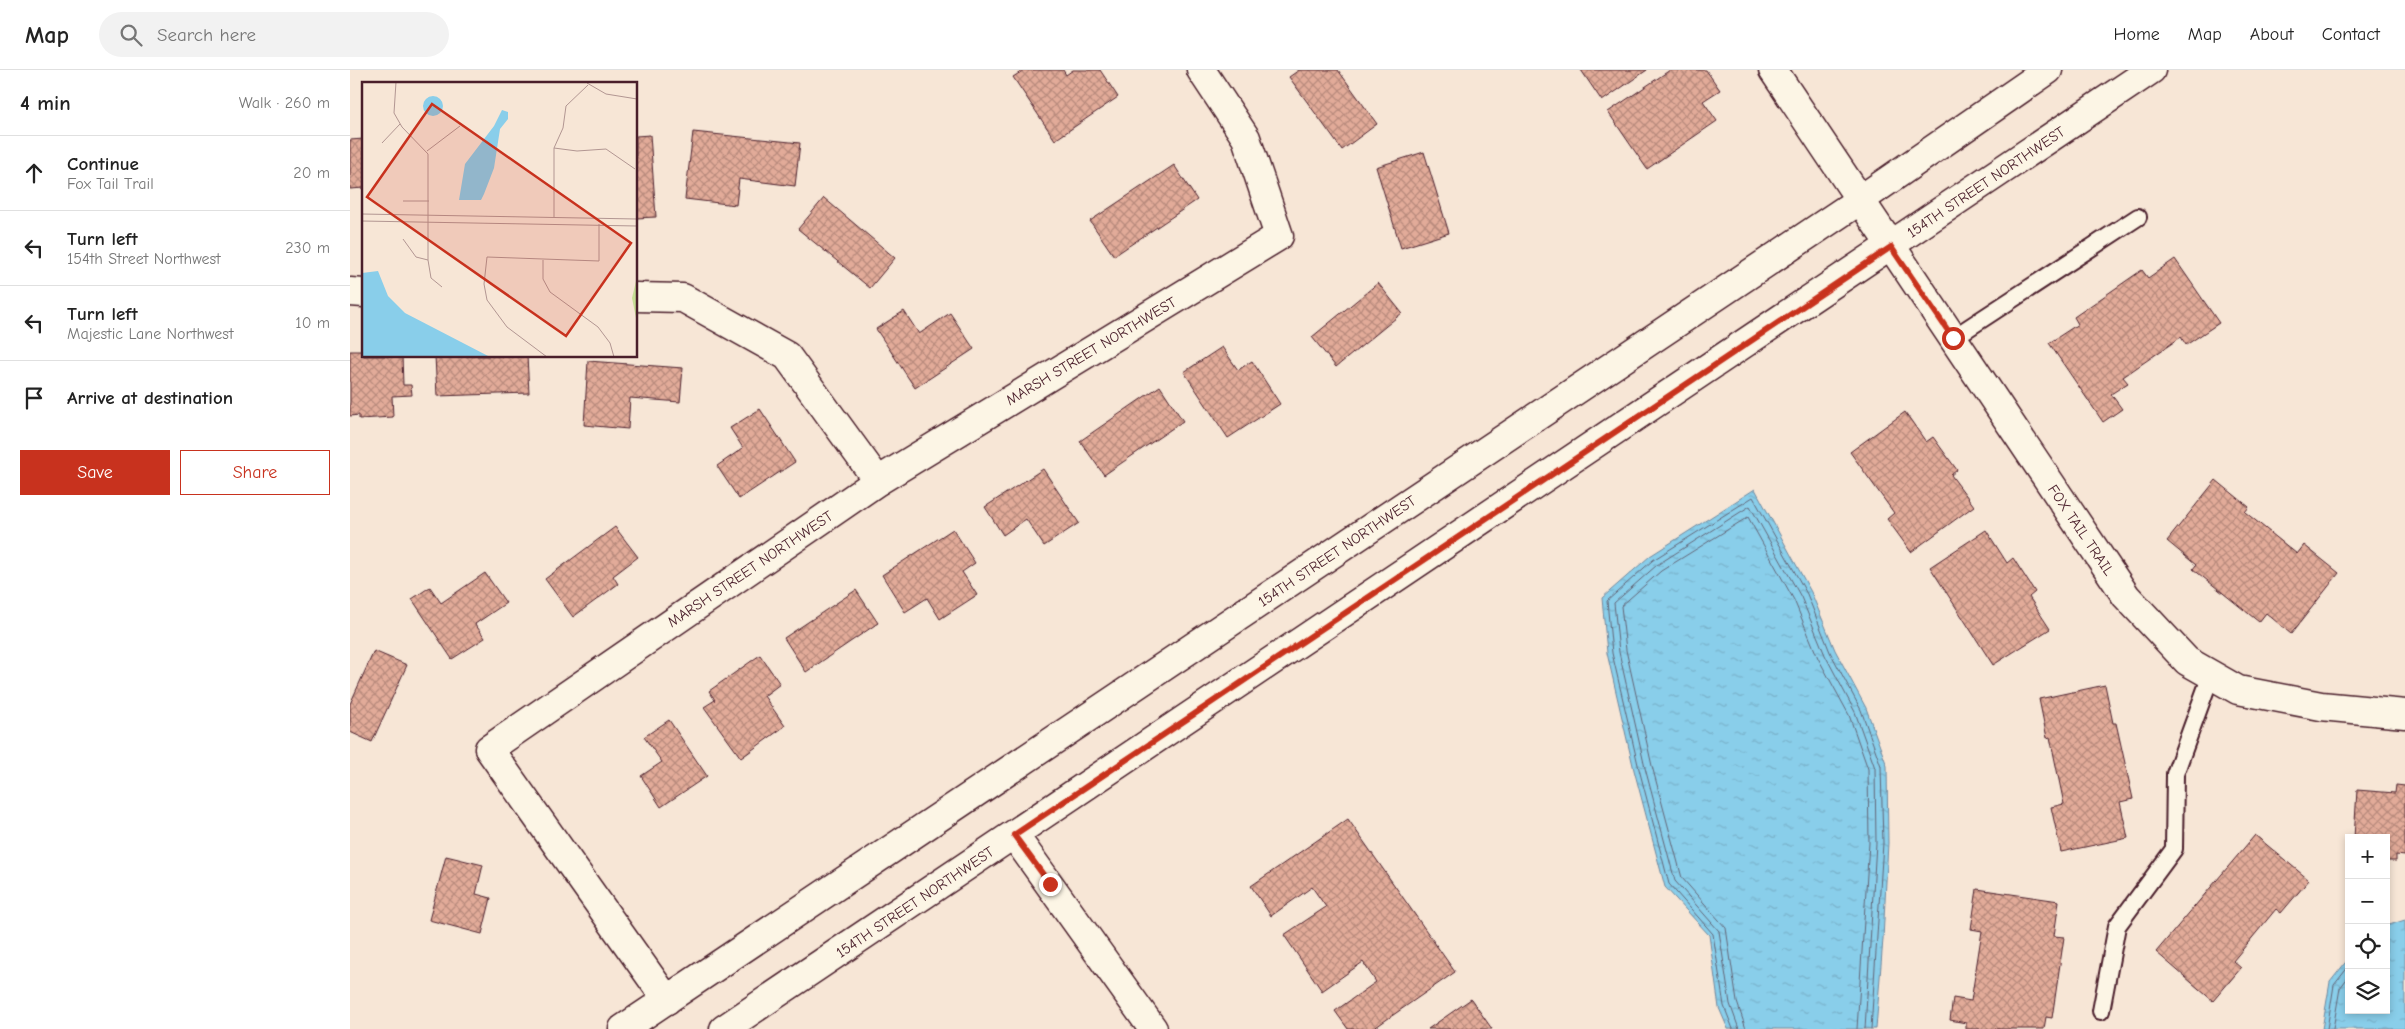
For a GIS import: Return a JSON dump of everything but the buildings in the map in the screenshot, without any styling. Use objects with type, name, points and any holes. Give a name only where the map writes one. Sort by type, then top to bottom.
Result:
[{"type":"street","name":"MARSH STREET NORTHWEST","points":[[667,1000],[489,749],[878,481],[1280,236],[1246,138],[1201,70]]},
{"type":"street","name":"FOX TAIL TRAIL","points":[[1773,70],[2126,596],[2187,661],[2238,690],[2321,706],[2405,714]]},
{"type":"street","name":"154TH STREET NORTHWEST","points":[[623,1029],[1860,200],[2048,70]]},
{"type":"street","name":"154TH STREET NORTHWEST","points":[[724,1029],[1891,247],[2151,70]]},
{"type":"street","points":[[638,297],[683,298],[786,356],[878,481]]},
{"type":"street","points":[[1014,835],[1153,1029]]},
{"type":"lane","points":[[1953,338],[2138,217]]},
{"type":"lane","points":[[2101,1011],[2117,926],[2174,849],[2175,774],[2211,675]]},
{"type":"water","points":[[1755,489],[1811,592],[1835,650],[1866,708],[1887,766],[1888,843],[1876,1029],[1728,1029],[1719,1008],[1709,935],[1665,887],[1634,770],[1607,653],[1602,598],[1650,556]]},
{"type":"water","points":[[2405,920],[2405,1029],[2322,1029],[2330,982],[2345,963],[2345,1014],[2390,1014],[2390,925]]},
{"type":"route","points":[[1050,884],[1014,835],[1891,247],[1953,338]]}]
